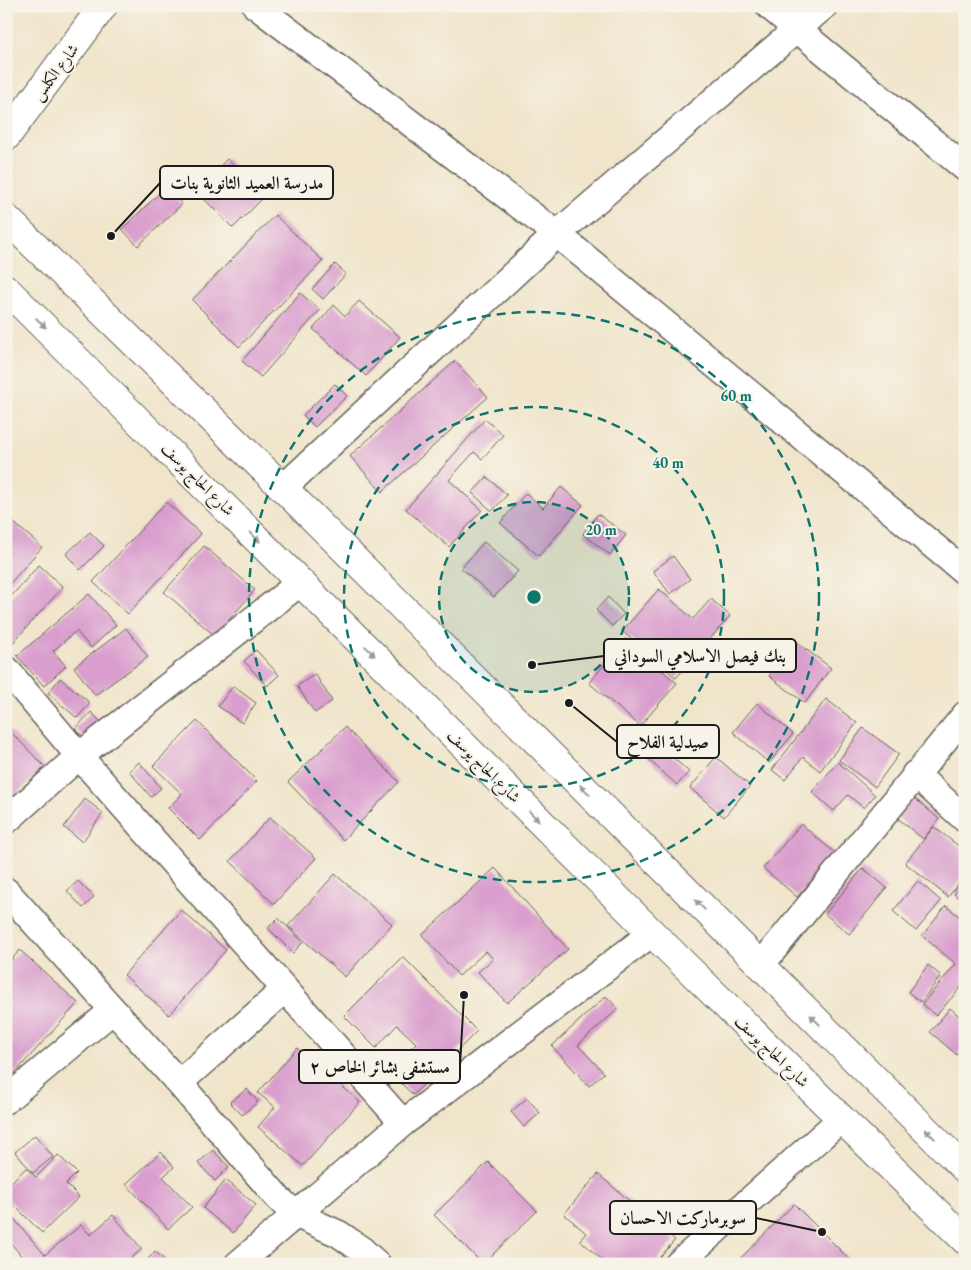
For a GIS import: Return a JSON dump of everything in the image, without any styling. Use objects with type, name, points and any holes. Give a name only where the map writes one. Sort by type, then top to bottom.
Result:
[{"type":"main road","name":"شارع الكلس","points":[[6,137],[103,6]]},
{"type":"main road","points":[[6,218],[283,488],[965,1169]]},
{"type":"main road","name":"شارع الحاج يوسف","points":[[6,289],[652,933],[965,1240]]},
{"type":"street","points":[[256,6],[557,234],[965,572]]},
{"type":"street","points":[[769,6],[965,168]]},
{"type":"street","points":[[283,488],[557,234],[824,6]]},
{"type":"street","points":[[6,821],[79,756],[301,582]]},
{"type":"street","points":[[6,669],[79,756],[403,1123]]},
{"type":"street","points":[[761,965],[965,715]]},
{"type":"street","points":[[915,774],[965,819]]},
{"type":"street","points":[[6,891],[179,1084],[263,1182],[295,1214],[339,1234],[362,1250],[377,1264]]},
{"type":"street","points":[[238,1264],[403,1123],[652,933]]},
{"type":"street","points":[[179,1084],[285,989]]},
{"type":"street","points":[[6,1100],[113,1010]]},
{"type":"street","points":[[678,1264],[841,1119]]},
{"type":"building","points":[[227,159],[265,196],[233,228],[196,191]]},
{"type":"building","points":[[166,187],[182,204],[138,246],[122,229]]},
{"type":"building","points":[[275,215],[323,261],[239,347],[192,300]]},
{"type":"building","points":[[335,264],[346,274],[323,299],[312,289]]},
{"type":"building","points":[[300,293],[320,310],[261,377],[242,361]]},
{"type":"building","points":[[359,301],[400,337],[366,376],[313,329],[334,305],[345,316]]},
{"type":"building","points":[[455,361],[488,397],[382,492],[350,456]]},
{"type":"building","points":[[335,384],[347,396],[315,427],[303,415]]},
{"type":"building","points":[[485,419],[503,435],[482,459],[474,452],[449,480],[482,510],[449,547],[406,509]]},
{"type":"building","points":[[487,477],[507,495],[492,511],[472,493]]},
{"type":"building","points":[[561,487],[583,505],[539,556],[500,523],[526,493],[543,508]]},
{"type":"building","points":[[166,502],[201,534],[128,614],[93,582]]},
{"type":"building","points":[[598,514],[626,535],[610,555],[583,534]]},
{"type":"building","points":[[6,516],[42,547],[6,588]]},
{"type":"building","points":[[90,532],[104,546],[80,570],[66,554]]},
{"type":"building","points":[[484,542],[518,571],[494,597],[461,568]]},
{"type":"building","points":[[204,546],[255,590],[215,636],[164,592]]},
{"type":"building","points":[[673,556],[690,579],[670,594],[653,571]]},
{"type":"building","points":[[39,565],[63,587],[10,646],[6,642],[6,602]]},
{"type":"building","points":[[659,589],[693,619],[711,599],[730,616],[676,678],[622,631]]},
{"type":"building","points":[[89,594],[116,625],[91,648],[76,631],[53,651],[66,666],[44,686],[17,656]]},
{"type":"building","points":[[608,597],[624,614],[612,626],[596,610]]},
{"type":"building","points":[[126,628],[148,657],[95,695],[74,667]]},
{"type":"building","points":[[625,639],[677,683],[640,726],[589,683]]},
{"type":"building","points":[[795,641],[831,668],[805,703],[769,676]]},
{"type":"building","points":[[256,650],[279,675],[267,686],[244,661]]},
{"type":"building","points":[[315,674],[332,701],[315,713],[297,686]]},
{"type":"building","points":[[60,678],[90,703],[77,718],[48,693]]},
{"type":"building","points":[[233,686],[256,703],[242,723],[218,706]]},
{"type":"building","points":[[826,699],[857,723],[820,771],[803,757],[785,780],[772,770]]},
{"type":"building","points":[[757,703],[793,734],[769,763],[733,732]]},
{"type":"building","points":[[91,712],[101,722],[85,738],[75,729]]},
{"type":"building","points":[[197,721],[257,781],[200,840],[168,808],[182,794],[153,766]]},
{"type":"building","points":[[6,727],[45,767],[6,803]]},
{"type":"building","points":[[345,727],[399,782],[343,840],[288,782]]},
{"type":"building","points":[[863,728],[899,754],[875,787],[839,760]]},
{"type":"building","points":[[651,738],[689,772],[677,785],[639,751]]},
{"type":"building","points":[[716,757],[750,786],[724,817],[690,788]]},
{"type":"building","points":[[139,762],[161,788],[151,797],[129,771]]},
{"type":"building","points":[[838,762],[875,795],[864,808],[848,795],[834,811],[812,792]]},
{"type":"building","points":[[912,796],[939,819],[923,839],[895,816]]},
{"type":"building","points":[[85,799],[103,813],[82,842],[64,827]]},
{"type":"building","points":[[270,817],[316,858],[274,904],[230,861]]},
{"type":"building","points":[[801,824],[835,853],[797,897],[763,868]]},
{"type":"building","points":[[934,827],[965,851],[965,875],[948,897],[905,863]]},
{"type":"building","points":[[495,868],[568,949],[507,1003],[478,972],[493,959],[486,951],[459,976],[422,935]]},
{"type":"building","points":[[863,868],[887,888],[849,934],[825,914]]},
{"type":"building","points":[[335,874],[392,924],[345,977],[288,926]]},
{"type":"building","points":[[78,881],[94,897],[83,908],[67,891]]},
{"type":"building","points":[[918,881],[941,901],[916,931],[893,911]]},
{"type":"building","points":[[965,881],[965,903],[954,894]]},
{"type":"building","points":[[946,906],[965,921],[965,982],[936,1016],[922,1004],[956,964],[922,936]]},
{"type":"building","points":[[181,910],[226,950],[169,1015],[124,975]]},
{"type":"building","points":[[278,918],[303,942],[293,953],[268,928]]},
{"type":"building","points":[[20,950],[78,1003],[12,1076],[6,1070],[6,1040],[10,1037],[6,1034],[6,966]]},
{"type":"building","points":[[403,957],[477,1031],[413,1095],[389,1071],[416,1043],[397,1025],[376,1048],[344,1016]]},
{"type":"building","points":[[928,965],[941,976],[921,1002],[908,992]]},
{"type":"building","points":[[606,996],[618,1009],[578,1045],[604,1073],[589,1086],[552,1046]]},
{"type":"building","points":[[950,1008],[965,1021],[965,1046],[957,1055],[930,1032]]},
{"type":"building","points":[[297,1048],[360,1102],[303,1166],[258,1127],[275,1107],[258,1093]]},
{"type":"building","points":[[247,1089],[258,1102],[242,1115],[230,1102]]},
{"type":"building","points":[[527,1098],[540,1113],[524,1127],[511,1112]]},
{"type":"building","points":[[35,1135],[53,1157],[33,1173],[15,1152]]},
{"type":"building","points":[[213,1150],[229,1167],[215,1181],[198,1163]]},
{"type":"building","points":[[161,1152],[174,1167],[163,1177],[192,1207],[168,1229],[126,1184]]},
{"type":"building","points":[[58,1155],[77,1173],[66,1184],[79,1197],[42,1233],[6,1197],[6,1187],[26,1168],[36,1177]]},
{"type":"building","points":[[488,1162],[537,1211],[483,1264],[434,1215]]},
{"type":"building","points":[[598,1174],[675,1240],[654,1264],[607,1264],[580,1240],[586,1233],[564,1214]]},
{"type":"building","points":[[226,1180],[256,1205],[233,1233],[203,1208]]},
{"type":"building","points":[[794,1204],[854,1264],[735,1264]]},
{"type":"building","points":[[9,1213],[45,1255],[81,1225],[90,1235],[113,1215],[142,1249],[124,1264],[49,1264],[47,1260],[42,1264],[28,1264],[6,1237],[6,1215]]},
{"type":"building","points":[[155,1251],[169,1264],[144,1264]]},
{"type":"place","name":"مدرسة العميد الثانوية بنات","points":[[111,236]]},
{"type":"place","name":"بنك فيصل الاسلامي السوداني","points":[[532,665]]},
{"type":"place","name":"صيدلية الفلاح","points":[[569,703]]},
{"type":"place","name":"مستشفى بشائر الخاص ٢","points":[[464,995]]},
{"type":"place","name":"سوبرماركت الاحسان","points":[[822,1232]]}]
